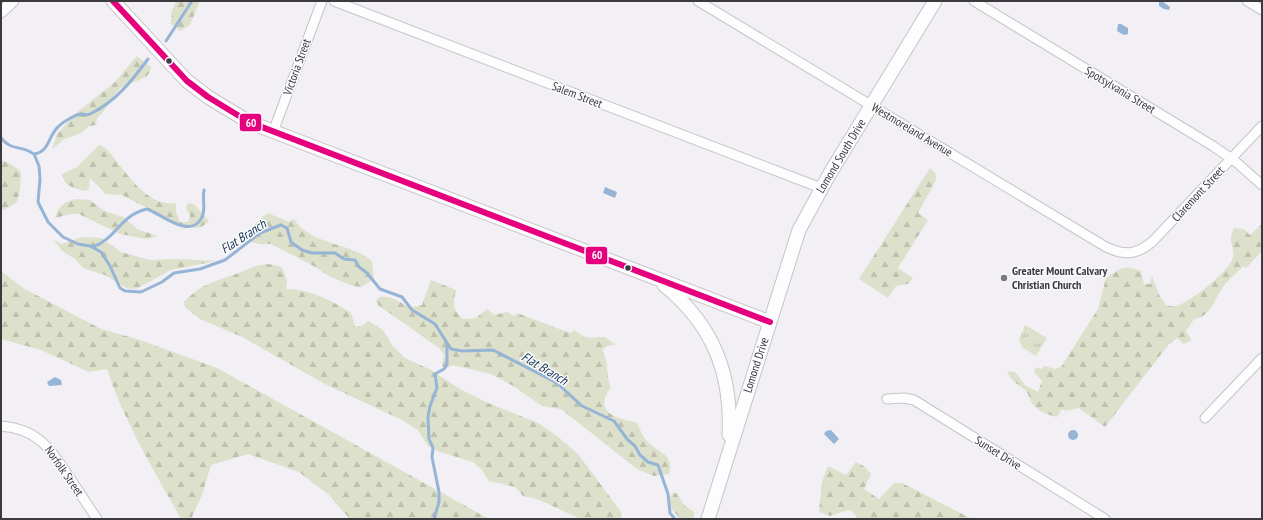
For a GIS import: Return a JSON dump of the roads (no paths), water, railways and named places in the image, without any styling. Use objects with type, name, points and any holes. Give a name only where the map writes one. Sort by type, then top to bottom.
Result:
[{"type":"main road","name":"Lomond Drive","points":[[113,1],[187,81],[225,109],[249,122],[770,322],[708,519]]},
{"type":"main road","name":"Lomond South Drive","points":[[770,322],[799,230],[821,188],[935,1]]},
{"type":"main road","name":"Lomond Drive","points":[[656,279],[681,300],[697,320],[712,343],[720,359],[729,398],[728,456]]},
{"type":"street","points":[[1,12],[13,1]]},
{"type":"street","name":"Victoria Street","points":[[273,132],[322,1]]},
{"type":"street","name":"Salem Street","points":[[334,1],[821,188]]},
{"type":"street","name":"Westmoreland Avenue","points":[[698,1],[1106,247],[1129,253]]},
{"type":"street","name":"Spotsylvania Street","points":[[974,1],[1231,158],[1262,185]]},
{"type":"street","points":[[1247,1],[1262,10]]},
{"type":"street","name":"Claremont Street","points":[[1129,253],[1143,250],[1153,241],[1262,126]]},
{"type":"street","points":[[1205,418],[1262,358]]},
{"type":"street","name":"Sunset Drive","points":[[887,399],[904,398],[914,400],[1105,519]]},
{"type":"street","name":"Norfolk Street","points":[[1,426],[23,430],[46,445],[97,519]]},
{"type":"water","points":[[1159,1],[1162,1],[1170,7],[1169,10],[1159,6]]},
{"type":"water","points":[[1118,24],[1128,28],[1128,34],[1124,35],[1117,31]]},
{"type":"water","points":[[605,187],[617,192],[615,198],[603,193]]},
{"type":"water","points":[[55,377],[61,380],[62,385],[49,386],[47,382]]},
{"type":"water","points":[[831,430],[839,439],[834,444],[824,434],[826,431]]},
{"type":"water","points":[[1073,430],[1078,435],[1073,440],[1068,435]]},
{"type":"waterway","points":[[166,41],[192,1]]},
{"type":"waterway","points":[[34,154],[39,153],[46,147],[55,130],[63,122],[79,114],[90,114],[107,104],[122,91],[148,59]]},
{"type":"waterway","name":"Flat Branch","points":[[1,138],[13,147],[24,149],[34,154],[39,166],[40,179],[38,202],[48,222],[63,237],[78,244],[90,246],[101,252],[110,266],[120,288],[125,291],[141,292],[162,282],[174,273],[200,269],[225,260],[260,233],[281,225],[287,228],[291,242],[302,250],[312,253],[335,253],[344,259],[355,260],[359,267],[367,273],[380,289],[402,297],[412,310],[435,324],[451,349],[462,351],[493,350],[557,383],[582,406],[614,421],[627,439],[635,446],[640,455],[648,462],[658,465],[668,494],[670,513],[675,519]]},
{"type":"waterway","points":[[93,247],[108,238],[124,221],[131,216],[147,209],[175,224],[183,226],[197,224],[203,214],[204,190]]},
{"type":"waterway","points":[[434,519],[439,502],[439,492],[432,457],[433,448],[429,439],[428,417],[430,406],[437,388],[435,374],[444,369],[447,364],[447,344]]},
{"type":"place","name":"Greater Mount Calvary Christian Church","points":[[1004,278]]}]
